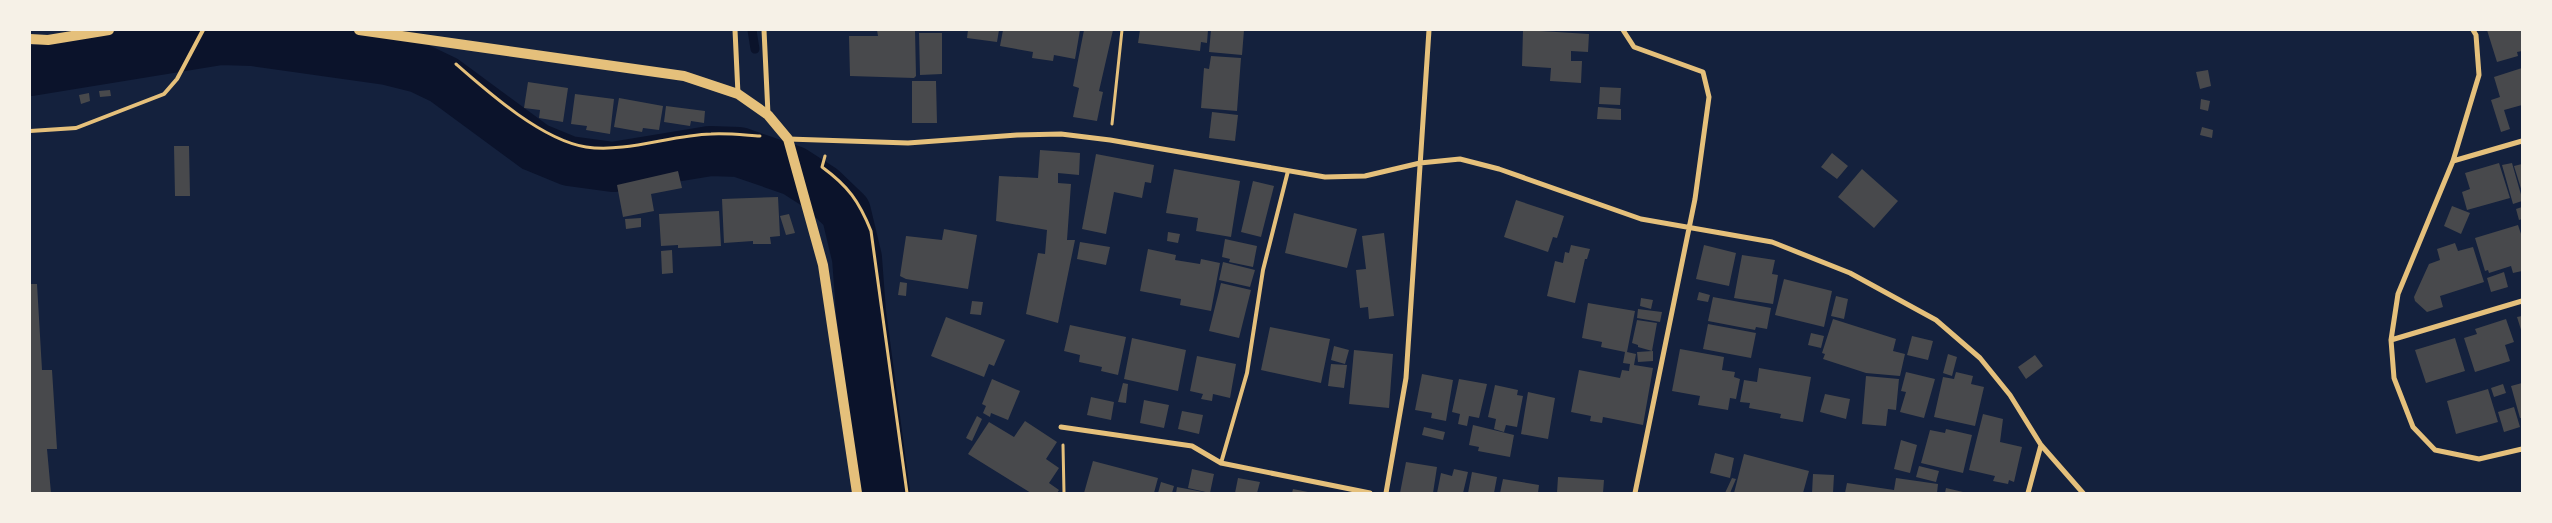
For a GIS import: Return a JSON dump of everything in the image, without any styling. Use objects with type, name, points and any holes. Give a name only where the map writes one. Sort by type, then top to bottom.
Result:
[{"type":"main road","points":[[30,40],[48,40],[109,30]]},
{"type":"main road","points":[[359,30],[390,32],[684,76],[738,94],[768,115],[788,139],[823,265],[857,493]]},
{"type":"street","points":[[734,30],[738,94]]},
{"type":"street","points":[[764,30],[768,115]]},
{"type":"street","points":[[1386,493],[1406,378],[1415,270],[1429,30]]},
{"type":"street","points":[[1623,30],[1634,47],[1703,72],[1709,97],[1695,199],[1635,493]]},
{"type":"street","points":[[2473,30],[2476,35],[2479,75],[2453,161],[2398,294],[2391,340],[2394,378],[2413,427],[2435,450],[2479,459],[2522,449]]},
{"type":"street","points":[[788,139],[908,143],[1017,135],[1061,134],[1110,140],[1325,177],[1364,176],[1420,163],[1460,160],[1499,169],[1641,219],[1772,242],[1850,272],[1936,320],[1980,358],[2010,395],[2040,445],[2083,493]]},
{"type":"street","points":[[2453,161],[2522,141]]},
{"type":"street","points":[[2391,340],[2522,301]]},
{"type":"street","points":[[1061,427],[1192,446],[1221,463],[1342,490],[1370,493]]},
{"type":"street","points":[[2028,493],[2040,445]]},
{"type":"lane","points":[[30,131],[76,128],[164,94],[177,79],[202,36],[203,30]]},
{"type":"lane","points":[[1221,463],[1247,373],[1263,270],[1288,171]]},
{"type":"path","points":[[1110,140],[1122,30]]},
{"type":"path","points":[[455,63],[490,94],[558,139],[587,147],[610,148],[710,134],[788,139]]},
{"type":"path","points":[[829,139],[822,167],[839,180],[860,204],[871,231],[907,493]]},
{"type":"path","points":[[1061,427],[1064,455],[1064,493]]},
{"type":"building","points":[[877,30],[915,30],[916,76],[914,78],[850,76],[849,36],[878,36]]},
{"type":"building","points":[[968,30],[999,30],[997,42],[967,38]]},
{"type":"building","points":[[1003,30],[1080,30],[1075,59],[1054,55],[1053,61],[1032,58],[1033,52],[1000,46]]},
{"type":"building","points":[[1084,30],[1113,30],[1099,91],[1103,92],[1097,121],[1073,117],[1079,88],[1073,86]]},
{"type":"building","points":[[1140,30],[1208,30],[1207,43],[1201,42],[1200,51],[1138,43]]},
{"type":"building","points":[[1211,30],[1244,30],[1242,55],[1209,52]]},
{"type":"building","points":[[1523,30],[1589,34],[1588,52],[1571,51],[1571,61],[1582,61],[1581,83],[1550,81],[1551,68],[1522,66]]},
{"type":"building","points":[[2487,30],[2522,30],[2522,51],[2517,52],[2518,56],[2497,62]]},
{"type":"building","points":[[919,33],[942,33],[942,74],[920,75]]},
{"type":"building","points":[[1211,56],[1241,58],[1237,111],[1201,108],[1204,68],[1209,69]]},
{"type":"building","points":[[2522,68],[2522,105],[2504,110],[2510,129],[2501,132],[2491,100],[2500,97],[2494,77]]},
{"type":"building","points":[[2208,70],[2211,86],[2200,89],[2196,72]]},
{"type":"building","points":[[912,81],[936,81],[937,123],[912,123]]},
{"type":"building","points":[[528,82],[568,88],[563,122],[539,118],[540,110],[524,108]]},
{"type":"building","points":[[1600,87],[1621,88],[1620,105],[1599,104]]},
{"type":"building","points":[[110,90],[111,96],[100,97],[99,91]]},
{"type":"building","points":[[89,93],[90,101],[81,104],[79,95]]},
{"type":"building","points":[[575,94],[614,99],[610,134],[586,130],[587,126],[571,124]]},
{"type":"building","points":[[619,98],[663,106],[659,130],[643,128],[642,132],[614,127]]},
{"type":"building","points":[[2201,99],[2210,101],[2208,111],[2200,109]]},
{"type":"building","points":[[666,106],[705,111],[704,123],[691,121],[690,126],[664,122]]},
{"type":"building","points":[[1598,107],[1621,109],[1621,120],[1597,119]]},
{"type":"building","points":[[1212,112],[1238,115],[1235,141],[1209,138]]},
{"type":"building","points":[[2202,127],[2213,130],[2212,138],[2200,135]]},
{"type":"building","points":[[174,146],[189,146],[190,196],[175,196]]},
{"type":"building","points":[[1040,150],[1080,153],[1079,175],[1058,173],[1058,183],[1071,184],[1067,240],[1075,240],[1058,323],[1026,314],[1038,253],[1045,254],[1047,230],[996,221],[999,176],[1038,178]]},
{"type":"building","points":[[1832,153],[1848,166],[1837,179],[1821,167]]},
{"type":"building","points":[[1096,154],[1154,165],[1151,183],[1145,182],[1142,198],[1114,192],[1106,234],[1082,229]]},
{"type":"building","points":[[2499,163],[2510,198],[2467,210],[2462,192],[2470,189],[2465,173]]},
{"type":"building","points":[[2512,163],[2522,198],[2522,201],[2513,204],[2502,165]]},
{"type":"building","points":[[2522,164],[2522,192],[2514,166]]},
{"type":"building","points":[[1174,169],[1240,181],[1231,237],[1196,231],[1198,218],[1166,213]]},
{"type":"building","points":[[1862,169],[1898,201],[1874,228],[1838,197]]},
{"type":"building","points":[[678,171],[682,188],[651,194],[654,211],[623,217],[617,185]]},
{"type":"building","points":[[1253,181],[1274,186],[1261,237],[1241,232]]},
{"type":"building","points":[[778,197],[780,236],[770,237],[771,244],[753,244],[753,241],[724,243],[722,199]]},
{"type":"building","points":[[1516,200],[1564,216],[1557,238],[1553,237],[1548,252],[1504,237]]},
{"type":"building","points":[[2452,206],[2470,213],[2461,234],[2444,226]]},
{"type":"building","points":[[2522,207],[2522,219],[2519,220],[2516,209]]},
{"type":"building","points":[[719,211],[721,246],[678,248],[678,245],[661,246],[659,214]]},
{"type":"building","points":[[1294,213],[1357,229],[1347,268],[1285,253]]},
{"type":"building","points":[[789,214],[795,233],[786,235],[780,216]]},
{"type":"building","points":[[641,218],[641,227],[626,229],[625,219]]},
{"type":"building","points":[[2518,225],[2522,237],[2522,271],[2513,273],[2511,266],[2489,273],[2488,270],[2485,271],[2475,238]]},
{"type":"building","points":[[944,229],[977,235],[968,289],[906,279],[900,276],[906,236],[942,240]]},
{"type":"building","points":[[1168,232],[1180,234],[1178,243],[1167,241]]},
{"type":"building","points":[[1384,233],[1394,316],[1369,319],[1368,307],[1360,308],[1356,270],[1366,269],[1362,236]]},
{"type":"building","points":[[1225,239],[1257,246],[1253,267],[1229,262],[1230,259],[1222,257]]},
{"type":"building","points":[[1080,242],[1110,247],[1106,265],[1077,259]]},
{"type":"building","points":[[2455,243],[2458,251],[2473,247],[2484,282],[2440,296],[2443,307],[2427,312],[2415,301],[2414,297],[2429,264],[2440,260],[2437,249]]},
{"type":"building","points":[[1571,245],[1590,249],[1587,259],[1585,259],[1575,303],[1547,296],[1555,261],[1563,263],[1565,252],[1569,253]]},
{"type":"building","points":[[1704,245],[1736,253],[1729,286],[1696,279]]},
{"type":"building","points":[[1148,249],[1176,255],[1175,260],[1200,264],[1201,259],[1220,263],[1211,311],[1180,305],[1181,299],[1140,291]]},
{"type":"building","points":[[672,250],[673,273],[662,274],[661,251]]},
{"type":"building","points":[[1742,255],[1775,260],[1772,274],[1778,275],[1773,304],[1734,298]]},
{"type":"building","points":[[1223,262],[1255,270],[1250,287],[1219,280]]},
{"type":"building","points":[[2504,272],[2508,287],[2491,292],[2487,278]]},
{"type":"building","points":[[1784,279],[1832,291],[1824,327],[1775,315]]},
{"type":"building","points":[[900,282],[907,283],[906,296],[898,295]]},
{"type":"building","points":[[1221,283],[1251,290],[1239,338],[1209,331]]},
{"type":"building","points":[[30,284],[37,284],[42,370],[52,370],[57,449],[47,449],[51,493],[30,493]]},
{"type":"building","points":[[1699,292],[1710,295],[1708,302],[1697,300]]},
{"type":"building","points":[[1836,296],[1848,299],[1844,319],[1831,316]]},
{"type":"building","points":[[1713,297],[1771,308],[1767,329],[1756,327],[1755,330],[1708,321]]},
{"type":"building","points":[[1641,298],[1653,300],[1651,309],[1640,306]]},
{"type":"building","points":[[972,301],[983,302],[981,315],[970,314]]},
{"type":"building","points":[[1588,303],[1635,311],[1627,352],[1636,354],[1634,365],[1653,368],[1643,425],[1603,417],[1602,423],[1590,421],[1591,416],[1571,412],[1579,370],[1620,378],[1622,370],[1629,371],[1630,364],[1623,363],[1625,352],[1601,347],[1602,342],[1582,338]]},
{"type":"building","points":[[1638,309],[1662,312],[1660,322],[1637,318]]},
{"type":"building","points":[[2522,316],[2522,333],[2517,317]]},
{"type":"building","points":[[946,317],[1005,340],[994,366],[989,364],[984,377],[931,356]]},
{"type":"building","points":[[1833,319],[1896,339],[1893,351],[1905,354],[1900,376],[1866,373],[1823,359],[1825,354],[1822,353]]},
{"type":"building","points":[[2506,319],[2514,342],[2505,345],[2510,361],[2475,372],[2464,338],[2477,334],[2475,329]]},
{"type":"building","points":[[1637,320],[1657,323],[1652,351],[1632,343]]},
{"type":"building","points":[[1708,324],[1756,333],[1751,358],[1703,349]]},
{"type":"building","points":[[1070,325],[1126,337],[1118,375],[1101,371],[1102,367],[1079,362],[1080,355],[1064,351]]},
{"type":"building","points":[[1270,327],[1330,339],[1321,383],[1261,370]]},
{"type":"building","points":[[1811,333],[1824,336],[1821,348],[1808,345]]},
{"type":"building","points":[[1912,336],[1933,341],[1928,360],[1907,355]]},
{"type":"building","points":[[1132,338],[1186,350],[1178,391],[1124,379]]},
{"type":"building","points":[[2455,338],[2465,371],[2426,383],[2415,350]]},
{"type":"building","points":[[1334,346],[1349,350],[1345,364],[1331,360]]},
{"type":"building","points":[[1680,349],[1724,357],[1722,370],[1735,372],[1734,377],[1740,379],[1736,399],[1730,398],[1728,410],[1698,405],[1700,396],[1672,391]]},
{"type":"building","points":[[1354,350],[1393,354],[1389,408],[1349,404]]},
{"type":"building","points":[[1653,351],[1653,361],[1638,362],[1637,352]]},
{"type":"building","points":[[1948,354],[1957,357],[1952,376],[1943,373]]},
{"type":"building","points":[[2035,355],[2043,366],[2026,379],[2018,367]]},
{"type":"building","points":[[1197,356],[1236,364],[1230,398],[1213,394],[1212,401],[1201,399],[1203,394],[1190,391]]},
{"type":"building","points":[[1331,364],[1347,365],[1344,388],[1328,386]]},
{"type":"building","points":[[1759,368],[1811,377],[1803,422],[1780,418],[1781,414],[1749,408],[1750,403],[1740,402],[1744,380],[1757,382]]},
{"type":"building","points":[[1906,372],[1935,379],[1924,418],[1900,412],[1906,392],[1901,391]]},
{"type":"building","points":[[1956,372],[1973,376],[1971,384],[1984,387],[1975,426],[1934,417],[1943,377],[1954,379]]},
{"type":"building","points":[[1422,374],[1453,380],[1446,421],[1431,418],[1432,413],[1415,410]]},
{"type":"building","points":[[1866,376],[1899,379],[1896,410],[1888,409],[1886,426],[1862,424]]},
{"type":"building","points":[[992,379],[1020,391],[1008,420],[991,413],[990,417],[983,413],[986,406],[982,404]]},
{"type":"building","points":[[1459,379],[1487,384],[1479,418],[1469,416],[1467,426],[1458,424],[1460,414],[1452,412]]},
{"type":"building","points":[[1123,383],[1128,384],[1126,403],[1118,402]]},
{"type":"building","points":[[2522,383],[2522,418],[2520,418],[2511,386]]},
{"type":"building","points":[[2503,384],[2506,393],[2494,397],[2491,388]]},
{"type":"building","points":[[1495,385],[1518,390],[1517,395],[1523,396],[1517,427],[1506,425],[1504,432],[1494,429],[1496,419],[1488,417]]},
{"type":"building","points":[[2488,389],[2498,422],[2456,434],[2447,401]]},
{"type":"building","points":[[1528,392],[1555,398],[1548,439],[1521,434]]},
{"type":"building","points":[[1825,394],[1850,399],[1846,419],[1820,412]]},
{"type":"building","points":[[1091,397],[1114,402],[1111,420],[1087,415]]},
{"type":"building","points":[[1144,400],[1169,405],[1164,428],[1140,423]]},
{"type":"building","points":[[2514,407],[2520,427],[2504,432],[2498,412]]},
{"type":"building","points":[[1182,411],[1203,415],[1199,434],[1178,429]]},
{"type":"building","points":[[1983,414],[2003,419],[2000,442],[2022,447],[2014,482],[2009,480],[2008,484],[1993,481],[1995,476],[1969,470]]},
{"type":"building","points":[[977,416],[982,419],[972,441],[966,438]]},
{"type":"building","points":[[1025,421],[1057,442],[1046,459],[1059,468],[1049,483],[1059,490],[1057,493],[1031,493],[968,454],[989,422],[1014,437]]},
{"type":"building","points":[[1473,425],[1514,435],[1510,457],[1478,451],[1479,447],[1469,445]]},
{"type":"building","points":[[1424,427],[1445,432],[1443,440],[1422,435]]},
{"type":"building","points":[[1946,429],[1972,435],[1963,473],[1921,463],[1930,430],[1945,433]]},
{"type":"building","points":[[1901,440],[1917,445],[1910,473],[1894,469]]},
{"type":"building","points":[[1715,453],[1734,458],[1730,478],[1710,473]]},
{"type":"building","points":[[1744,454],[1809,471],[1803,493],[1734,493]]},
{"type":"building","points":[[1093,461],[1158,478],[1154,493],[1084,493]]},
{"type":"building","points":[[1406,462],[1437,467],[1433,493],[1400,493]]},
{"type":"building","points":[[1919,466],[1939,471],[1936,482],[1916,477]]},
{"type":"building","points":[[1192,469],[1214,474],[1210,493],[1188,488]]},
{"type":"building","points":[[1454,469],[1468,472],[1463,493],[1437,493],[1441,473],[1452,476]]},
{"type":"building","points":[[1472,472],[1497,477],[1494,493],[1468,493]]},
{"type":"building","points":[[1813,474],[1834,475],[1833,493],[1812,493]]},
{"type":"building","points":[[1558,477],[1604,480],[1603,493],[1557,493]]},
{"type":"building","points":[[1238,478],[1260,482],[1257,493],[1235,493]]},
{"type":"building","points":[[1732,478],[1736,479],[1730,493],[1725,493]]},
{"type":"building","points":[[1896,478],[1938,484],[1937,493],[1845,493],[1847,483],[1894,490]]},
{"type":"building","points":[[1503,479],[1539,485],[1538,493],[1500,493]]},
{"type":"building","points":[[1161,482],[1174,486],[1172,493],[1158,493]]},
{"type":"building","points":[[1177,487],[1203,492],[1203,493],[1176,493]]},
{"type":"building","points":[[1946,488],[1963,492],[1963,493],[1945,493]]},
{"type":"building","points":[[1293,489],[1308,492],[1308,493],[1292,493]]},
{"type":"waterway","points":[[752,30],[755,49]]},
{"type":"waterway","points":[[30,71],[220,40],[253,41],[387,60],[419,68],[444,80],[535,147],[569,161],[613,167],[710,151],[739,152],[794,171],[822,189],[846,212],[857,258],[861,312],[885,493]]}]
